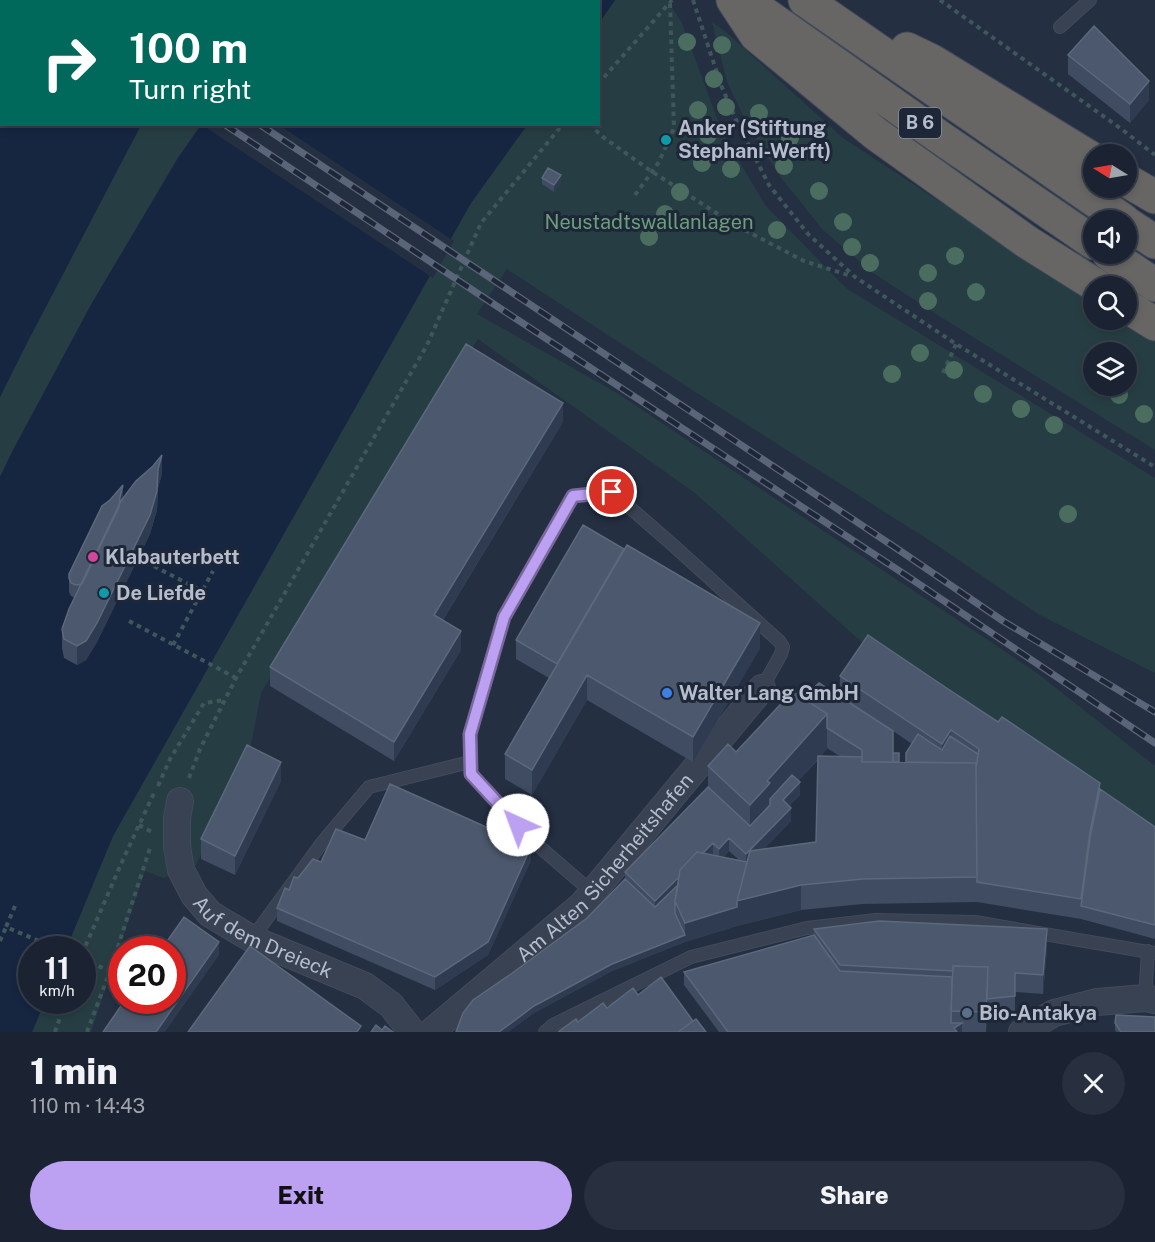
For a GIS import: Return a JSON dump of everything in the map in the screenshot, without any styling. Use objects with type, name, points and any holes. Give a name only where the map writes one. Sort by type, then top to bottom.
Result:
[{"type":"highway","name":"B 6","points":[[805,0],[1108,210]]},
{"type":"highway","points":[[816,0],[932,62],[1083,153]]},
{"type":"highway","name":"B 6","points":[[742,3],[1083,235]]},
{"type":"highway","points":[[742,3],[756,35],[876,134],[1027,242],[1083,277]]},
{"type":"highway","points":[[1137,186],[1155,197]]},
{"type":"highway","name":"B 6","points":[[1137,230],[1155,242]]},
{"type":"highway","points":[[1124,264],[1155,285]]},
{"type":"highway","points":[[1137,313],[1155,324]]},
{"type":"street","name":"Am Alten Sicherheitshafen","points":[[431,1032],[582,905],[762,688]]},
{"type":"street","name":"Auf dem Dreieck","points":[[180,801],[177,818],[177,846],[181,870],[194,894],[210,914],[252,939],[365,986],[391,1005],[412,1032]]},
{"type":"street","points":[[1022,1032],[1054,1012],[1097,1002],[1150,999]]},
{"type":"lane","points":[[1060,27],[1090,0]]},
{"type":"lane","points":[[593,893],[534,842],[494,800],[471,774],[470,762],[470,734],[504,617],[573,496],[612,492],[780,642],[783,647],[781,654],[762,688]]},
{"type":"lane","points":[[252,939],[321,844],[369,788],[470,762]]},
{"type":"lane","points":[[545,1032],[553,1025],[691,957],[807,928],[876,920],[975,922],[1152,952],[1150,999]]},
{"type":"path","points":[[693,0],[721,85],[737,122],[769,185],[808,234],[855,277],[956,344],[1155,467]]},
{"type":"path","points":[[940,0],[1155,155]]},
{"type":"path","points":[[600,82],[671,1]]},
{"type":"path","points":[[635,195],[659,162],[674,128],[671,1]]},
{"type":"path","points":[[180,801],[200,749],[236,678],[427,345],[481,223],[561,126]]},
{"type":"path","points":[[591,126],[651,171],[735,225],[804,261],[855,277]]},
{"type":"path","points":[[943,373],[956,344]]},
{"type":"path","points":[[138,558],[202,591]]},
{"type":"path","points":[[173,645],[213,571]]},
{"type":"path","points":[[129,621],[236,678]]},
{"type":"path","points":[[90,936],[170,759],[204,703],[225,700]]},
{"type":"path","points":[[139,825],[155,834]]},
{"type":"path","points":[[122,936],[152,844]]},
{"type":"path","points":[[0,941],[15,906]]},
{"type":"path","points":[[6,927],[27,936]]},
{"type":"path","points":[[87,1032],[108,976]]},
{"type":"path","points":[[55,1032],[61,1014]]},
{"type":"green space","points":[[615,0],[667,0],[682,23],[722,132],[765,205],[846,288],[1155,478],[1155,673],[1038,614],[932,542],[507,269],[477,314],[617,393],[1037,673],[1155,766],[1155,839],[865,645],[695,493],[478,339],[261,693],[250,750],[196,865],[163,878],[145,871],[123,936],[108,936],[108,981],[91,1032],[32,1032],[40,1014],[96,1014],[96,936],[71,936],[113,836],[471,203],[526,126],[600,126],[600,22]]},
{"type":"green space","name":"Neustadtswallanlagen","points":[[712,22],[843,138],[1083,295],[1083,330],[1136,330],[1155,342],[1155,450],[873,273],[823,230],[782,179],[748,126],[727,82]]},
{"type":"green space","points":[[140,126],[200,126],[178,158],[92,303],[0,477],[0,397]]},
{"type":"water","points":[[600,0],[615,0],[600,22]]},
{"type":"water","points":[[0,126],[140,126],[28,341],[0,397]]},
{"type":"water","points":[[200,126],[526,126],[471,203],[113,836],[71,936],[18,936],[18,1014],[40,1014],[32,1032],[0,1032],[0,477],[92,303],[178,158]]},
{"type":"pier","points":[[204,126],[281,126],[454,241],[433,278]]},
{"type":"building","points":[[1094,26],[1149,81],[1130,104],[1068,55]]},
{"type":"building","points":[[548,168],[561,175],[554,185],[542,178]]},
{"type":"building","points":[[466,344],[563,403],[434,615],[461,631],[394,742],[270,667]]},
{"type":"building","name":"De Liefde","points":[[162,455],[158,469],[157,491],[150,515],[97,623],[86,641],[77,646],[64,639],[62,629],[69,609],[121,501],[136,481]]},
{"type":"building","points":[[123,485],[119,507],[82,584],[71,583],[69,574],[102,506]]},
{"type":"building","points":[[583,525],[624,549],[557,664],[516,640]]},
{"type":"building","points":[[627,545],[760,623],[693,737],[587,675],[532,770],[505,754]]},
{"type":"building","points":[[868,635],[998,722],[1002,717],[1100,783],[1090,832],[1081,899],[977,882],[976,768],[979,749],[951,730],[942,744],[840,676]]},
{"type":"building","points":[[819,683],[893,731],[893,762],[862,762],[862,750],[827,728],[827,714],[803,698]]},
{"type":"building","points":[[793,691],[827,714],[767,781],[770,783],[750,805],[708,766],[728,744],[736,752]]},
{"type":"building","points":[[918,734],[942,750],[950,736],[978,754],[976,768],[976,763],[906,762],[906,753]]},
{"type":"building","points":[[247,745],[281,762],[235,856],[201,839]]},
{"type":"building","points":[[893,753],[899,753],[899,762],[893,762]]},
{"type":"building","points":[[818,756],[862,757],[862,762],[976,763],[977,877],[863,879],[801,885],[737,901],[750,851],[816,842]]},
{"type":"building","points":[[792,775],[800,782],[783,800],[791,808],[746,854],[729,838],[719,849],[713,843],[703,853],[697,852],[680,870],[679,877],[655,901],[625,872],[708,787],[750,826],[770,805],[770,799]]},
{"type":"building","points":[[390,784],[531,847],[488,942],[435,977],[277,908],[285,888],[289,890],[294,877],[298,878],[313,859],[321,862],[336,829],[365,840]]},
{"type":"building","points":[[1100,789],[1155,827],[1155,925],[1081,906],[1090,838]]},
{"type":"building","points":[[697,852],[747,862],[737,907],[685,923],[675,901],[680,870]]},
{"type":"building","points":[[625,879],[655,907],[678,885],[675,913],[685,935],[612,964],[534,1006],[499,1032],[456,1032],[463,1013],[473,1000],[587,918]]},
{"type":"building","points":[[184,917],[219,942],[186,989],[186,936],[171,936]]},
{"type":"building","points":[[879,921],[1047,929],[1043,975],[1015,973],[1015,996],[987,999],[988,967],[953,966],[953,971],[840,965],[814,929]]},
{"type":"building","points":[[814,935],[840,971],[952,977],[951,1023],[962,1023],[954,1028],[957,1032],[728,1032],[684,972]]},
{"type":"building","points":[[250,946],[361,1026],[357,1032],[188,1032]]},
{"type":"building","points":[[953,966],[988,967],[986,1012],[951,1011]]},
{"type":"building","points":[[661,977],[693,1021],[678,1032],[558,1032],[576,1019],[578,1022],[603,1003],[607,1008],[633,988],[638,995]]},
{"type":"building","points":[[115,1014],[169,1014],[156,1032],[103,1032]]},
{"type":"building","points":[[1116,1015],[1155,1017],[1155,1032],[1121,1032],[1115,1023]]},
{"type":"building","points":[[696,1019],[706,1032],[678,1032]]},
{"type":"building","points":[[376,1025],[382,1030],[385,1026],[393,1032],[371,1032]]},
{"type":"railway","points":[[227,126],[1155,743]]},
{"type":"railway","points":[[262,126],[1003,621],[1155,712]]},
{"type":"place","name":"Anker (Stiftung Stephani-Werft)","points":[[666,140]]},
{"type":"place","name":"Klabauterbett","points":[[93,557]]},
{"type":"place","name":"De Liefde","points":[[104,593]]},
{"type":"place","name":"Walter Lang GmbH","points":[[667,693]]},
{"type":"place","name":"Bio-Antakya","points":[[967,1013]]},
{"type":"route","points":[[518,825],[471,774],[470,734],[504,617],[573,496],[612,492]]}]
